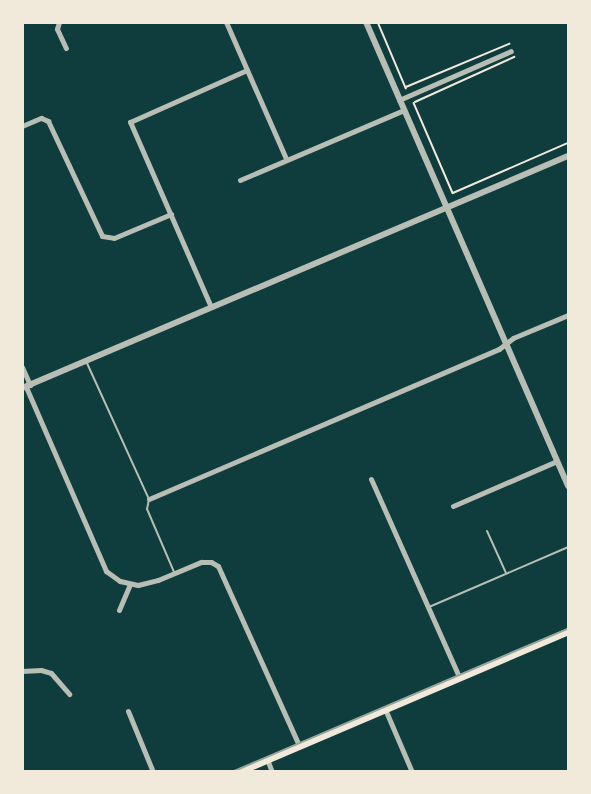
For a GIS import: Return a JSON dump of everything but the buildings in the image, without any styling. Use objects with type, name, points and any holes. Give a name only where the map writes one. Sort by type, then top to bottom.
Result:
[{"type":"main road","points":[[238,771],[568,631]]},
{"type":"street","points":[[59,22],[57,29],[66,48]]},
{"type":"street","points":[[226,22],[286,159]]},
{"type":"street","points":[[366,22],[568,486]]},
{"type":"street","points":[[399,100],[511,51]]},
{"type":"street","points":[[212,307],[130,122],[247,70]]},
{"type":"street","points":[[240,180],[404,110]]},
{"type":"street","points":[[22,126],[41,118],[49,123],[102,236],[114,238],[171,214]]},
{"type":"street","points":[[26,386],[568,156]]},
{"type":"street","points":[[149,499],[499,349],[568,315]]},
{"type":"street","points":[[22,367],[26,386],[103,566],[115,579],[130,584],[152,582],[204,561],[218,566],[299,745]]},
{"type":"street","points":[[453,506],[557,460]]},
{"type":"street","points":[[371,479],[459,677]]},
{"type":"street","points":[[119,610],[130,584]]},
{"type":"street","points":[[22,671],[41,670],[51,673],[69,694]]},
{"type":"street","points":[[385,709],[412,771]]},
{"type":"street","points":[[128,711],[153,771]]},
{"type":"street","points":[[267,759],[273,771]]},
{"type":"lane","points":[[86,361],[149,499],[147,509],[174,573]]},
{"type":"lane","points":[[487,531],[506,573]]},
{"type":"lane","points":[[429,607],[568,547]]},
{"type":"path","points":[[378,22],[453,193],[568,143]]},
{"type":"tram line","points":[[232,772],[568,629]]}]
